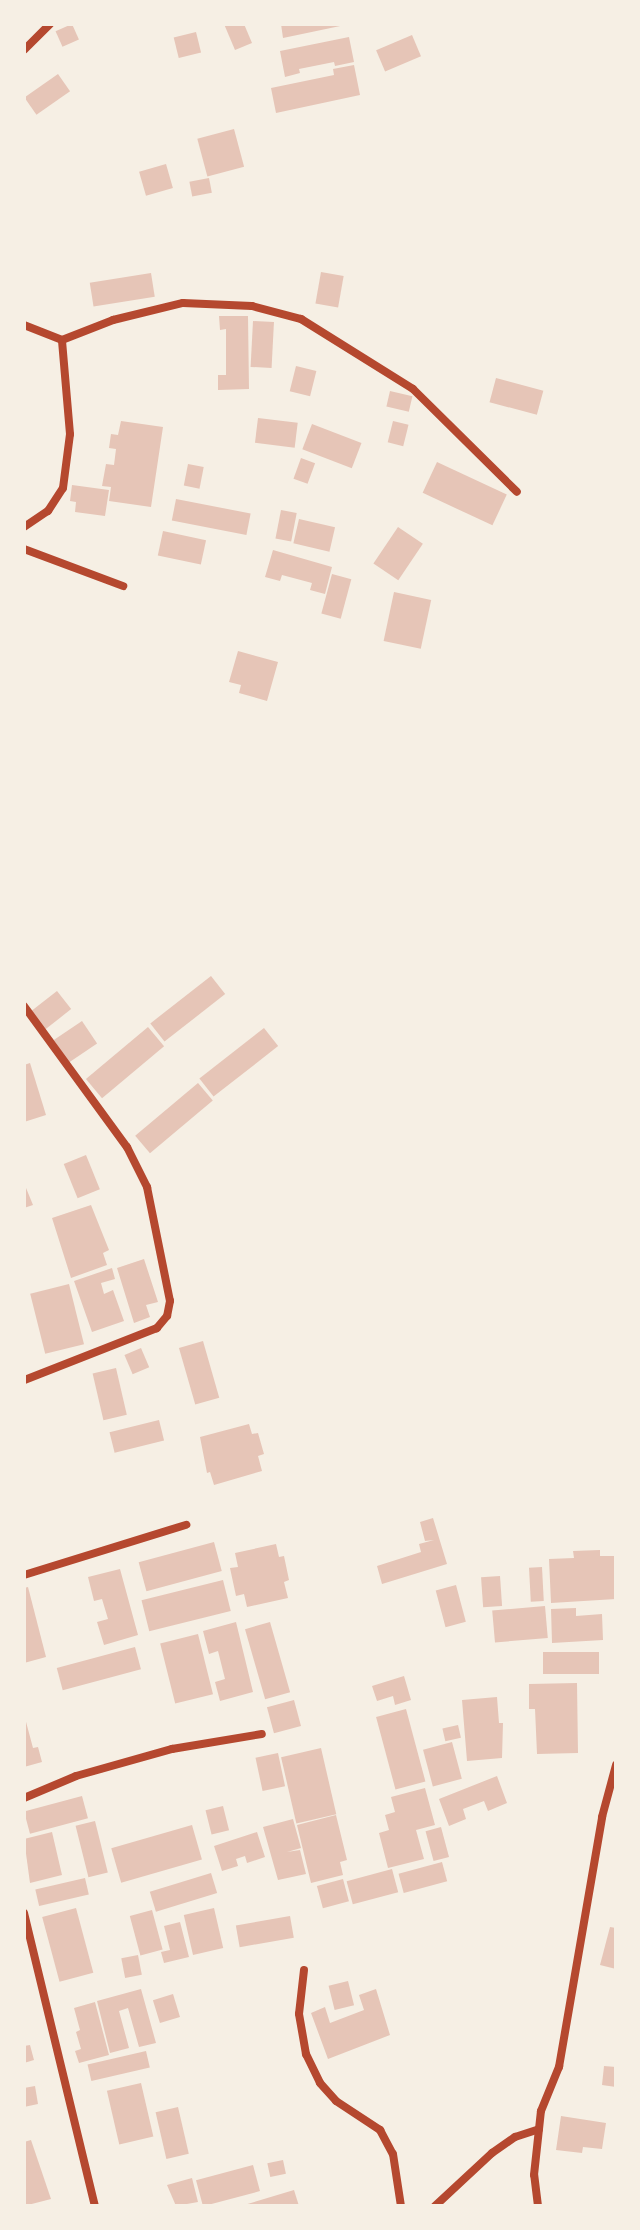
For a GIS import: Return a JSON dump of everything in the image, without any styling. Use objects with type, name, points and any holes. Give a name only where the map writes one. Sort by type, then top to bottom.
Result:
[{"type":"street","points":[[24,50],[50,24]]},
{"type":"street","points":[[24,325],[62,340],[113,320],[183,303],[252,306],[301,319],[413,389],[517,492]]},
{"type":"street","points":[[24,527],[48,511],[63,488],[70,434],[62,340]]},
{"type":"street","points":[[24,549],[51,562],[123,586]]},
{"type":"street","points":[[24,1006],[127,1147],[147,1187],[170,1301],[167,1316],[157,1328],[24,1380]]},
{"type":"street","points":[[24,1575],[186,1525]]},
{"type":"street","points":[[24,1798],[76,1776],[172,1749],[262,1734]]},
{"type":"street","points":[[538,2206],[534,2175],[541,2111],[559,2067],[602,1817],[616,1765]]},
{"type":"street","points":[[24,1913],[95,2206]]},
{"type":"street","points":[[304,1970],[299,2014],[306,2054],[320,2083],[336,2101],[380,2130],[393,2154],[401,2206]]},
{"type":"street","points":[[435,2206],[492,2153],[515,2137],[539,2129]]},
{"type":"building","points":[[72,24],[79,40],[62,47],[56,31]]},
{"type":"building","points":[[224,24],[244,24],[252,43],[235,50]]},
{"type":"building","points":[[281,24],[345,24],[345,25],[283,38]]},
{"type":"building","points":[[196,32],[201,52],[179,58],[174,38]]},
{"type":"building","points":[[412,35],[421,56],[385,71],[376,50]]},
{"type":"building","points":[[349,37],[354,62],[335,66],[334,62],[299,69],[300,73],[285,77],[280,51]]},
{"type":"building","points":[[354,65],[360,95],[276,113],[271,88],[334,75],[333,69]]},
{"type":"building","points":[[58,74],[70,91],[36,115],[24,98]]},
{"type":"building","points":[[234,129],[244,167],[207,177],[197,139]]},
{"type":"building","points":[[166,164],[173,188],[146,196],[139,172]]},
{"type":"building","points":[[209,178],[212,193],[192,197],[189,182]]},
{"type":"building","points":[[321,272],[344,276],[338,308],[315,304]]},
{"type":"building","points":[[151,273],[155,297],[94,306],[90,283]]},
{"type":"building","points":[[219,316],[248,316],[249,389],[218,390],[218,375],[226,375],[226,329],[220,330]]},
{"type":"building","points":[[253,321],[274,322],[272,368],[251,367]]},
{"type":"building","points":[[296,366],[316,371],[310,396],[290,391]]},
{"type":"building","points":[[496,378],[543,391],[537,415],[490,402]]},
{"type":"building","points":[[390,391],[412,396],[409,412],[386,407]]},
{"type":"building","points":[[258,418],[298,423],[295,448],[255,443]]},
{"type":"building","points":[[121,421],[163,427],[151,507],[109,501],[111,487],[102,486],[106,464],[114,465],[116,449],[109,448],[111,434],[118,435]]},
{"type":"building","points":[[393,421],[409,425],[403,446],[388,442]]},
{"type":"building","points":[[312,424],[361,443],[352,468],[302,449]]},
{"type":"building","points":[[301,458],[315,463],[308,484],[293,479]]},
{"type":"building","points":[[437,462],[507,495],[492,525],[423,493]]},
{"type":"building","points":[[188,464],[204,467],[200,489],[184,486]]},
{"type":"building","points":[[72,485],[109,490],[105,516],[75,512],[76,502],[70,501]]},
{"type":"building","points":[[176,499],[251,514],[246,535],[172,521]]},
{"type":"building","points":[[281,510],[297,513],[291,542],[275,538]]},
{"type":"building","points":[[299,519],[335,527],[329,552],[293,543]]},
{"type":"building","points":[[398,527],[423,544],[398,580],[373,563]]},
{"type":"building","points":[[163,531],[206,540],[201,565],[158,555]]},
{"type":"building","points":[[273,550],[332,567],[325,594],[310,590],[312,583],[282,575],[280,581],[265,577]]},
{"type":"building","points":[[332,574],[351,579],[341,619],[321,614]]},
{"type":"building","points":[[394,592],[431,600],[421,649],[384,641]]},
{"type":"building","points":[[238,651],[278,662],[267,701],[239,693],[241,685],[229,682]]},
{"type":"building","points":[[211,976],[225,994],[164,1042],[150,1023]]},
{"type":"building","points":[[57,991],[71,1009],[45,1029],[31,1011]]},
{"type":"building","points":[[82,1021],[97,1043],[69,1062],[54,1040]]},
{"type":"building","points":[[148,1027],[164,1046],[102,1098],[86,1079]]},
{"type":"building","points":[[264,1028],[278,1046],[214,1097],[199,1078]]},
{"type":"building","points":[[30,1063],[46,1115],[24,1122],[24,1065]]},
{"type":"building","points":[[198,1083],[213,1101],[150,1153],[135,1136]]},
{"type":"building","points":[[86,1155],[100,1189],[78,1198],[64,1164]]},
{"type":"building","points":[[24,1183],[33,1205],[24,1208]]},
{"type":"building","points":[[91,1205],[109,1250],[103,1253],[107,1265],[71,1278],[52,1218]]},
{"type":"building","points":[[144,1259],[158,1302],[146,1305],[150,1317],[134,1323],[117,1268]]},
{"type":"building","points":[[112,1268],[115,1279],[101,1283],[104,1294],[113,1290],[124,1321],[92,1332],[74,1281]]},
{"type":"building","points":[[69,1284],[84,1344],[45,1354],[30,1294]]},
{"type":"building","points":[[203,1341],[219,1398],[195,1405],[179,1348]]},
{"type":"building","points":[[141,1348],[149,1367],[133,1374],[124,1355]]},
{"type":"building","points":[[116,1368],[127,1415],[103,1420],[93,1373]]},
{"type":"building","points":[[159,1420],[164,1440],[115,1453],[110,1432]]},
{"type":"building","points":[[249,1424],[252,1434],[258,1433],[264,1454],[258,1456],[262,1471],[214,1485],[210,1472],[207,1473],[200,1437]]},
{"type":"building","points":[[433,1518],[447,1564],[382,1584],[377,1566],[421,1552],[419,1544],[434,1540],[425,1541],[420,1522]]},
{"type":"building","points":[[214,1542],[222,1571],[146,1591],[139,1562]]},
{"type":"building","points":[[276,1544],[279,1557],[284,1556],[289,1580],[284,1582],[288,1598],[247,1607],[244,1594],[236,1596],[230,1568],[238,1567],[235,1553]]},
{"type":"building","points":[[600,1550],[600,1556],[616,1556],[616,1599],[551,1603],[549,1559],[574,1558],[573,1551]]},
{"type":"building","points":[[542,1567],[544,1601],[531,1602],[529,1568]]},
{"type":"building","points":[[120,1569],[138,1635],[104,1645],[97,1622],[108,1619],[102,1599],[94,1601],[88,1577]]},
{"type":"building","points":[[500,1576],[502,1606],[483,1607],[481,1577]]},
{"type":"building","points":[[223,1580],[231,1611],[149,1631],[141,1600]]},
{"type":"building","points":[[456,1585],[466,1622],[446,1627],[436,1590]]},
{"type":"building","points":[[28,1587],[46,1657],[24,1663],[24,1588]]},
{"type":"building","points":[[545,1606],[548,1638],[495,1642],[492,1611]]},
{"type":"building","points":[[576,1608],[576,1616],[602,1614],[603,1640],[552,1643],[551,1609]]},
{"type":"building","points":[[236,1622],[253,1692],[220,1701],[215,1682],[225,1679],[218,1651],[209,1654],[203,1631]]},
{"type":"building","points":[[270,1622],[290,1692],[265,1699],[245,1629]]},
{"type":"building","points":[[198,1634],[213,1694],[175,1704],[160,1643]]},
{"type":"building","points":[[135,1647],[141,1669],[63,1690],[57,1668]]},
{"type":"building","points":[[543,1652],[599,1652],[599,1674],[543,1674]]},
{"type":"building","points":[[404,1676],[411,1700],[395,1705],[393,1696],[377,1701],[372,1686]]},
{"type":"building","points":[[577,1683],[578,1753],[537,1754],[535,1709],[529,1709],[529,1684]]},
{"type":"building","points":[[497,1697],[499,1723],[503,1723],[502,1758],[467,1761],[462,1700]]},
{"type":"building","points":[[294,1700],[301,1726],[274,1733],[267,1707]]},
{"type":"building","points":[[406,1709],[425,1781],[395,1789],[376,1717]]},
{"type":"building","points":[[25,1718],[33,1748],[38,1747],[42,1762],[24,1767]]},
{"type":"building","points":[[458,1725],[461,1738],[445,1741],[442,1729]]},
{"type":"building","points":[[452,1742],[462,1779],[433,1786],[423,1750]]},
{"type":"building","points":[[321,1748],[336,1814],[296,1823],[281,1757]]},
{"type":"building","points":[[278,1753],[285,1786],[263,1791],[256,1758]]},
{"type":"building","points":[[497,1776],[507,1803],[488,1811],[484,1801],[463,1809],[466,1819],[449,1826],[439,1799]]},
{"type":"building","points":[[425,1788],[435,1825],[416,1830],[424,1859],[388,1868],[379,1833],[389,1830],[385,1815],[395,1812],[391,1797]]},
{"type":"building","points":[[82,1796],[88,1818],[30,1834],[24,1812]]},
{"type":"building","points":[[223,1806],[229,1830],[212,1835],[206,1810]]},
{"type":"building","points":[[336,1815],[347,1860],[340,1862],[343,1875],[311,1883],[297,1825]]},
{"type":"building","points":[[293,1819],[301,1848],[287,1852],[300,1850],[306,1874],[278,1880],[263,1827]]},
{"type":"building","points":[[95,1821],[108,1872],[88,1877],[76,1826]]},
{"type":"building","points":[[192,1825],[202,1860],[121,1883],[111,1848]]},
{"type":"building","points":[[441,1827],[449,1857],[434,1861],[426,1831]]},
{"type":"building","points":[[52,1832],[62,1875],[30,1883],[24,1839]]},
{"type":"building","points":[[257,1832],[265,1857],[247,1863],[245,1856],[236,1859],[238,1866],[222,1871],[214,1846]]},
{"type":"building","points":[[442,1862],[447,1881],[404,1893],[399,1874]]},
{"type":"building","points":[[392,1869],[398,1892],[353,1904],[347,1881]]},
{"type":"building","points":[[211,1873],[217,1893],[156,1912],[150,1892]]},
{"type":"building","points":[[85,1878],[89,1895],[39,1906],[35,1889]]},
{"type":"building","points":[[343,1879],[349,1901],[323,1908],[317,1886]]},
{"type":"building","points":[[76,1908],[93,1973],[60,1982],[42,1917]]},
{"type":"building","points":[[214,1908],[223,1948],[193,1955],[184,1915]]},
{"type":"building","points":[[152,1910],[163,1950],[140,1956],[130,1916]]},
{"type":"building","points":[[290,1916],[294,1938],[240,1947],[236,1926]]},
{"type":"building","points":[[180,1922],[189,1957],[164,1963],[161,1952],[170,1950],[164,1926]]},
{"type":"building","points":[[610,1927],[616,1928],[616,1969],[600,1965]]},
{"type":"building","points":[[138,1955],[142,1975],[125,1978],[121,1958]]},
{"type":"building","points":[[348,1981],[354,2005],[335,2010],[329,1986]]},
{"type":"building","points":[[141,1989],[156,2043],[139,2047],[128,2008],[119,2011],[129,2048],[110,2053],[97,2001]]},
{"type":"building","points":[[376,1989],[390,2035],[328,2059],[311,2013],[325,2007],[330,2023],[364,2010],[359,1995]]},
{"type":"building","points":[[173,1994],[180,2017],[160,2023],[153,2000]]},
{"type":"building","points":[[95,2002],[109,2055],[79,2063],[75,2051],[81,2049],[76,2032],[80,2030],[74,2008]]},
{"type":"building","points":[[30,2045],[34,2060],[24,2063],[24,2046]]},
{"type":"building","points":[[146,2051],[150,2068],[91,2081],[88,2064]]},
{"type":"building","points":[[604,2066],[616,2067],[616,2087],[602,2085]]},
{"type":"building","points":[[141,2083],[153,2137],[119,2144],[107,2091]]},
{"type":"building","points":[[35,2086],[38,2104],[24,2107],[24,2088]]},
{"type":"building","points":[[178,2107],[189,2154],[166,2159],[156,2112]]},
{"type":"building","points":[[561,2116],[606,2123],[602,2149],[583,2147],[582,2153],[556,2150]]},
{"type":"building","points":[[31,2140],[51,2199],[24,2206],[24,2142]]},
{"type":"building","points":[[283,2160],[286,2174],[270,2177],[267,2163]]},
{"type":"building","points":[[253,2165],[260,2191],[203,2206],[196,2180]]},
{"type":"building","points":[[192,2178],[198,2202],[176,2206],[167,2185]]},
{"type":"building","points":[[294,2190],[299,2206],[244,2206],[244,2205]]}]
